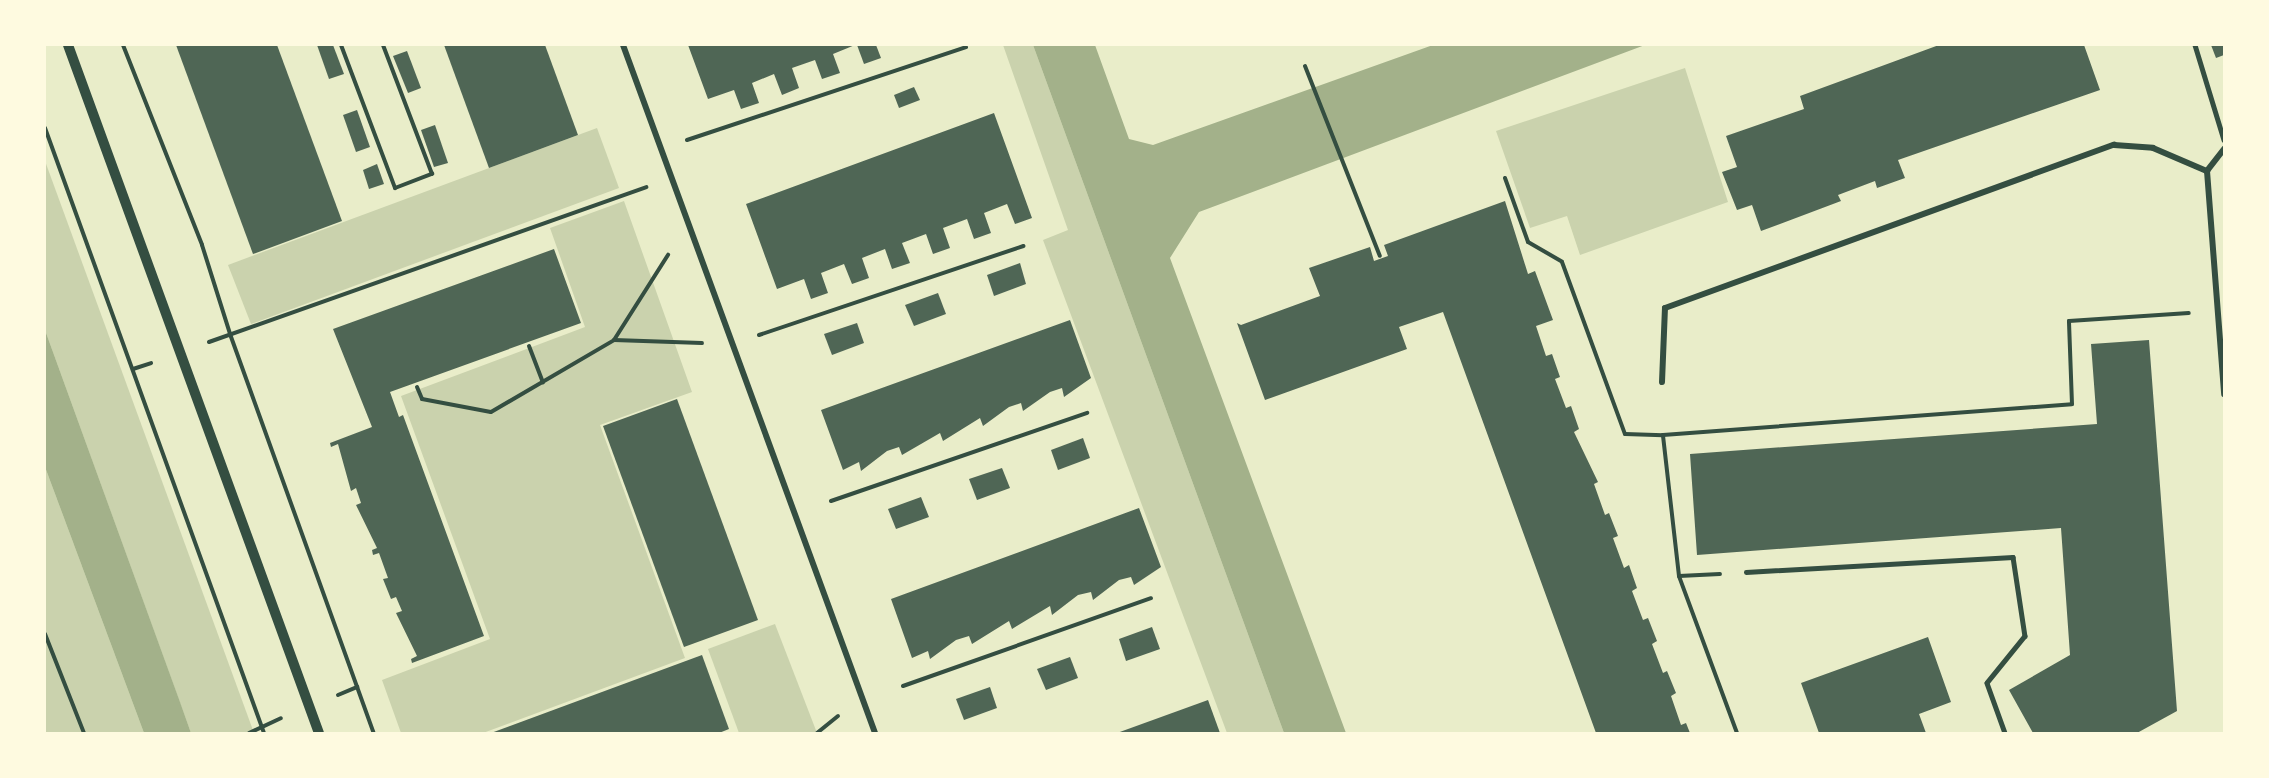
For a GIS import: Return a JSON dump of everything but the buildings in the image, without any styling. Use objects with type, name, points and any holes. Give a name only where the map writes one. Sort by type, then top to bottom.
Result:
[{"type":"street","points":[[68,45],[320,733]]},
{"type":"street","points":[[623,45],[875,733]]},
{"type":"street","points":[[1662,382],[1665,308],[2114,146],[2153,148],[2207,171]]},
{"type":"street","points":[[2224,149],[2207,171],[2224,394]]},
{"type":"lane","points":[[2195,45],[2224,140]]},
{"type":"lane","points":[[1746,572],[2013,557],[2025,636],[1987,683],[2005,733]]},
{"type":"path","points":[[123,45],[202,245],[230,334],[374,733]]},
{"type":"path","points":[[341,45],[395,188],[432,174],[383,45]]},
{"type":"path","points":[[661,149],[966,47]]},
{"type":"path","points":[[1305,66],[1380,256]]},
{"type":"path","points":[[45,128],[264,733]]},
{"type":"path","points":[[133,369],[672,178]]},
{"type":"path","points":[[1505,178],[1528,242],[1562,262],[1625,434],[1663,435],[2073,404],[2069,321],[2217,311]]},
{"type":"path","points":[[417,387],[422,399],[490,412],[614,340],[688,224]]},
{"type":"path","points":[[614,340],[732,344],[1023,246]]},
{"type":"path","points":[[529,346],[543,382]]},
{"type":"path","points":[[831,501],[1087,413]]},
{"type":"path","points":[[1663,435],[1678,576],[1737,733]]},
{"type":"path","points":[[1678,576],[1746,572]]},
{"type":"path","points":[[903,686],[1151,598]]},
{"type":"path","points":[[45,634],[84,733]]},
{"type":"shaded area","points":[[1003,45],[1033,45],[1284,733],[1227,733],[1043,240],[1068,230]]},
{"type":"shaded area","points":[[1033,45],[1095,45],[1129,139],[1153,145],[1433,45],[1645,45],[1199,212],[1170,258],[1346,733],[1284,733]]},
{"type":"shaded area","points":[[1685,68],[1728,202],[1580,255],[1567,216],[1530,228],[1496,131]]},
{"type":"shaded area","points":[[597,128],[619,188],[251,324],[228,265]]},
{"type":"shaded area","points":[[45,161],[254,733],[191,733],[45,330]]},
{"type":"shaded area","points":[[624,201],[692,392],[600,425],[685,658],[483,733],[401,733],[382,680],[490,639],[401,396],[585,327],[550,228]]},
{"type":"shaded area","points":[[45,330],[191,733],[144,733],[45,467]]},
{"type":"shaded area","points":[[45,467],[144,733],[45,733]]},
{"type":"shaded area","points":[[775,624],[817,733],[739,733],[708,649]]}]
